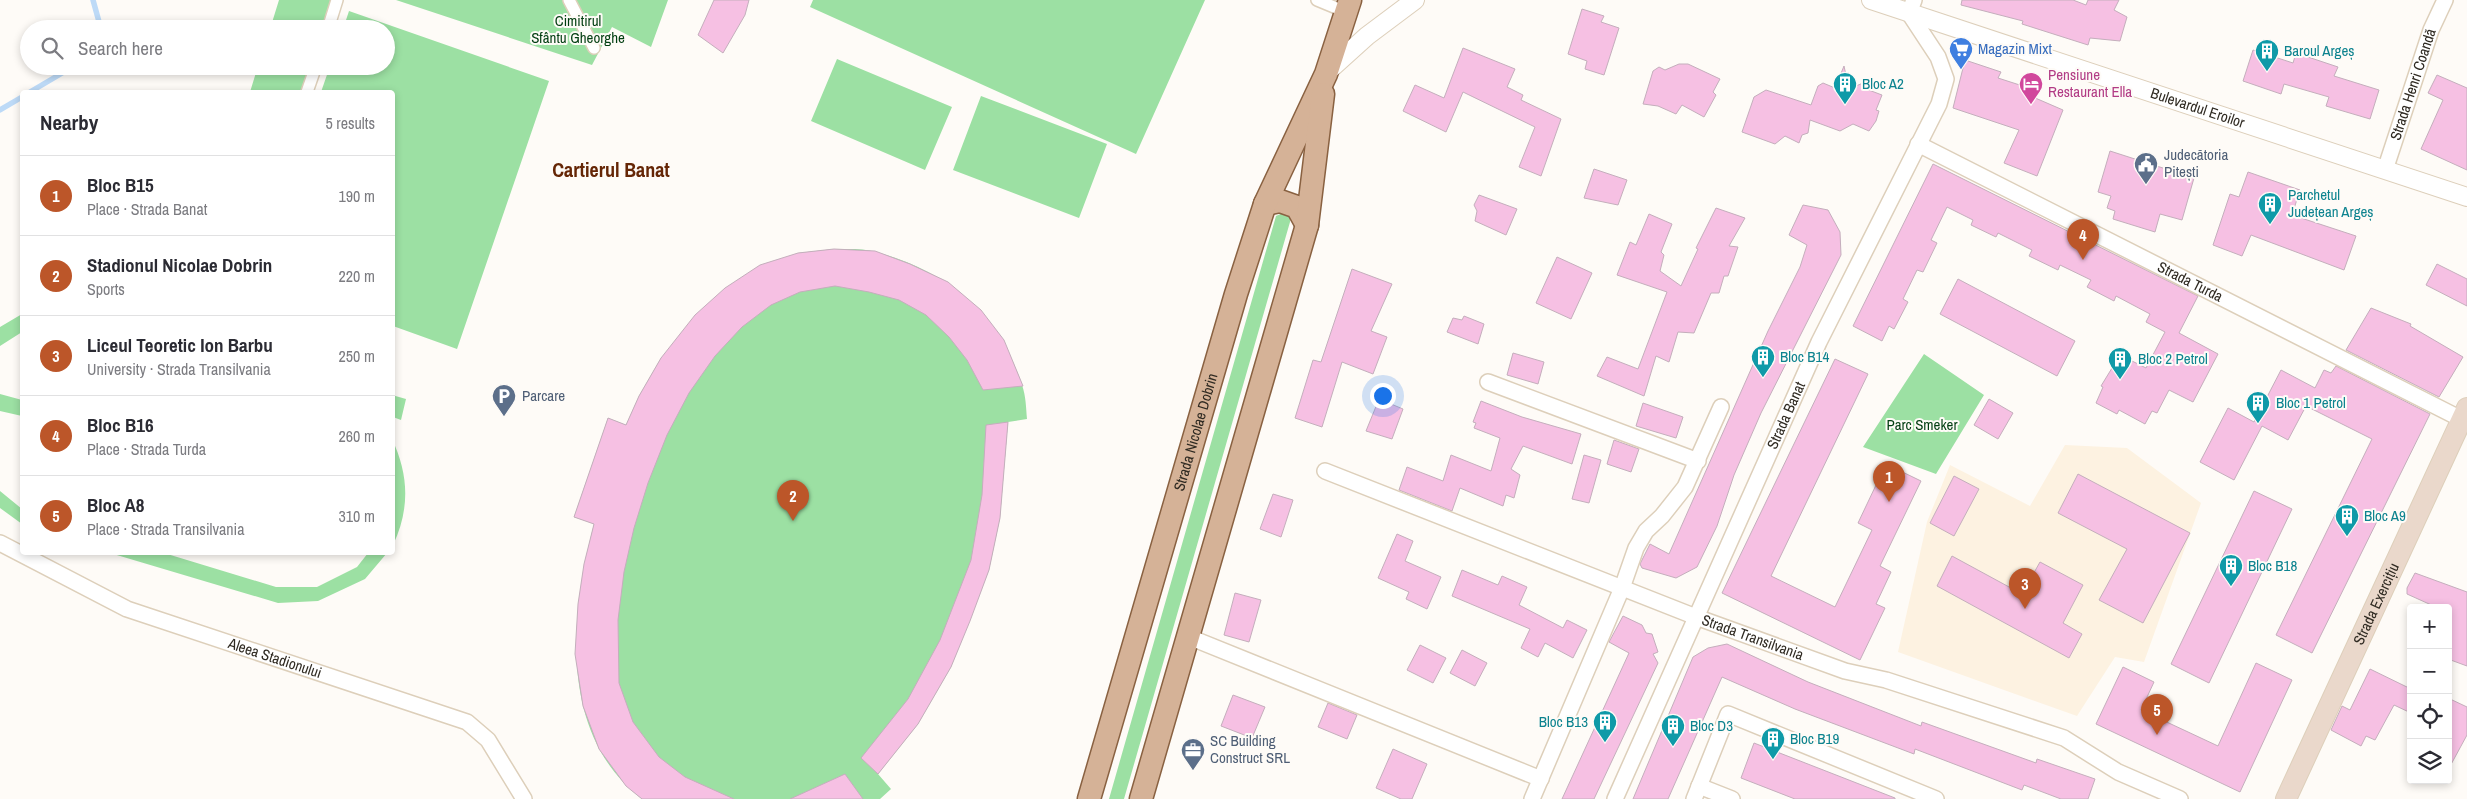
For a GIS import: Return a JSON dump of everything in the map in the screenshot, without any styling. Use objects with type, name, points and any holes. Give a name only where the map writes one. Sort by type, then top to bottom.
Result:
[{"type":"main road","name":"Strada Nicolae Dobrin","points":[[1089,799],[1236,294],[1265,204],[1326,74],[1348,6]]},
{"type":"main road","name":"Strada Nicolae Dobrin","points":[[1142,799],[1307,225],[1326,74]]},
{"type":"main road","points":[[1265,204],[1280,201],[1297,206],[1307,225]]},
{"type":"main road","name":"Strada Exercițiu","points":[[2286,799],[2465,416]]},
{"type":"street","points":[[331,20],[337,0]]},
{"type":"street","points":[[569,0],[594,48]]},
{"type":"street","points":[[1317,0],[1348,6]]},
{"type":"street","points":[[1326,74],[1367,36],[1415,0]]},
{"type":"street","name":"Bulevardul Eroilor","points":[[1871,0],[1911,6],[2467,197]]},
{"type":"street","name":"Strada Henri Coandă","points":[[2385,170],[2431,30],[2445,0]]},
{"type":"street","name":"Strada Banat","points":[[1615,799],[1819,342],[1939,104],[1946,79],[1938,57],[1911,6]]},
{"type":"street","points":[[308,90],[313,75]]},
{"type":"street","name":"Strada Turda","points":[[1918,144],[2465,416]]},
{"type":"street","points":[[1488,382],[1698,461]]},
{"type":"street","points":[[1532,799],[1622,588],[1636,548],[1646,531],[1685,487],[1721,407]]},
{"type":"street","name":"Strada Transilvania","points":[[1325,472],[1696,617],[1845,671],[1886,680],[2064,738],[2154,794],[2180,799]]},
{"type":"street","name":"Aleea Stadionului","points":[[0,543],[20,553]]},
{"type":"street","name":"Aleea Stadionului","points":[[23,555],[127,609],[467,722],[488,740],[524,799]]},
{"type":"street","points":[[1189,637],[1541,779]]},
{"type":"street","points":[[1732,799],[1696,793],[1728,714],[1936,799]]},
{"type":"shaded area","points":[[2065,445],[2127,448],[2201,503],[2144,662],[2115,657],[2077,716],[1898,652],[1927,522],[1950,465],[2030,506]]},
{"type":"green space","points":[[279,0],[343,0],[337,20],[273,20]]},
{"type":"green space","name":"Cimitirul Sfântu Gheorghe","points":[[396,0],[668,0],[651,47],[612,27],[592,65]]},
{"type":"green space","points":[[813,0],[1205,0],[1136,154],[810,7]]},
{"type":"green space","points":[[349,11],[375,20],[346,20]]},
{"type":"green space","points":[[395,27],[549,81],[457,349],[395,327],[395,90],[322,90],[327,75],[395,75]]},
{"type":"green space","points":[[837,59],[952,107],[925,170],[811,121]]},
{"type":"green space","points":[[255,75],[319,75],[314,90],[251,90]]},
{"type":"green space","points":[[981,96],[1107,144],[1079,218],[953,170]]},
{"type":"green space","points":[[1285,212],[1290,217],[1290,222],[1124,799],[1109,799],[1276,216]]},
{"type":"green space","points":[[834,249],[860,249],[876,252],[902,260],[948,284],[985,317],[1000,337],[1012,360],[1023,389],[1027,419],[1008,422],[1000,518],[989,570],[951,667],[918,724],[878,774],[891,789],[880,799],[642,799],[615,773],[596,742],[584,708],[577,672],[576,634],[580,596],[594,524],[574,517],[608,418],[626,425],[639,396],[661,358],[798,253]]},
{"type":"green space","points":[[20,315],[20,333],[0,346],[0,327]]},
{"type":"green space","name":"Parc Smeker","points":[[1924,354],[1984,395],[1936,474],[1863,447]]},
{"type":"green space","points":[[0,394],[20,399],[20,416],[0,411]]},
{"type":"green space","points":[[395,396],[406,399],[401,420],[395,418]]},
{"type":"green space","points":[[395,446],[402,466],[405,492],[405,505],[399,532],[395,541]]},
{"type":"green space","points":[[0,491],[20,507],[20,523],[0,508]]},
{"type":"green space","points":[[117,555],[171,555],[276,587],[317,587],[357,567],[366,555],[385,555],[365,579],[318,601],[278,603]]},
{"type":"building","points":[[714,0],[749,0],[745,15],[723,53],[698,35]]},
{"type":"building","points":[[1962,0],[2073,0],[2086,5],[2088,0],[2119,0],[2114,10],[2127,17],[2120,41],[2090,38],[2088,45],[2022,24],[2023,21],[1961,5]]},
{"type":"building","points":[[1582,9],[1604,16],[1601,22],[1619,28],[1604,75],[1585,69],[1587,61],[1568,54]]},
{"type":"building","points":[[1463,48],[1515,69],[1507,87],[1523,95],[1521,100],[1561,119],[1541,176],[1519,167],[1535,127],[1463,92],[1446,132],[1403,111],[1415,85],[1444,98]]},
{"type":"building","points":[[2253,50],[2293,63],[2296,53],[2338,67],[2334,76],[2379,90],[2370,119],[2326,106],[2329,97],[2284,84],[2281,94],[2243,81]]},
{"type":"building","points":[[1965,60],[2001,72],[1998,78],[2029,88],[2026,94],[2063,110],[2037,176],[2004,163],[2019,130],[1953,108]]},
{"type":"building","points":[[1679,64],[1688,64],[1720,79],[1713,92],[1716,95],[1704,117],[1682,105],[1676,114],[1658,106],[1643,104],[1653,71],[1659,67],[1665,70]]},
{"type":"building","points":[[1844,66],[1849,89],[1863,83],[1866,89],[1882,95],[1876,110],[1879,111],[1876,121],[1869,131],[1853,124],[1840,131],[1810,120],[1808,133],[1802,135],[1799,143],[1785,136],[1775,144],[1742,132],[1754,97],[1766,90],[1811,105],[1818,86],[1823,83],[1835,88]]},
{"type":"building","points":[[2437,75],[2467,88],[2467,170],[2421,149],[2443,100],[2428,93]]},
{"type":"building","name":"Judecătoria Pitești","points":[[2110,151],[2194,178],[2182,220],[2160,214],[2155,232],[2113,219],[2115,211],[2107,208],[2111,196],[2098,192]]},
{"type":"building","points":[[1933,164],[2198,296],[2179,333],[2218,354],[2193,402],[2169,390],[2157,413],[2152,411],[2145,424],[2119,410],[2117,414],[2096,403],[2103,387],[2101,386],[2120,355],[2146,368],[2165,332],[2146,322],[2150,314],[2116,296],[2114,301],[2087,287],[2091,280],[2060,265],[2058,270],[2029,256],[2032,250],[1998,233],[1996,237],[1971,225],[1973,220],[1947,207],[1931,240],[1937,243],[1923,272],[1917,270],[1903,299],[1908,302],[1894,329],[1889,326],[1882,341],[1853,326]]},
{"type":"building","points":[[1594,169],[1627,180],[1618,205],[1584,198]]},
{"type":"building","name":"Parchetul Județean Argeș","points":[[2248,172],[2300,190],[2292,215],[2356,236],[2344,270],[2251,235],[2242,256],[2213,245],[2230,194],[2239,197]]},
{"type":"building","points":[[1479,195],[1517,209],[1506,235],[1475,221],[1477,211],[1474,205]]},
{"type":"building","name":"Bloc B14","points":[[1803,205],[1828,210],[1840,232],[1841,255],[1761,413],[1734,475],[1717,526],[1697,567],[1676,578],[1642,568],[1640,564],[1650,544],[1669,554],[1768,331],[1800,267],[1807,245],[1789,235]]},
{"type":"building","points":[[1716,208],[1745,218],[1729,246],[1738,247],[1728,276],[1724,276],[1719,293],[1711,293],[1694,333],[1678,332],[1669,362],[1656,356],[1644,396],[1597,376],[1607,357],[1638,369],[1667,292],[1617,275],[1630,242],[1636,245],[1649,214],[1672,224],[1661,252],[1664,255],[1660,271],[1681,286],[1698,249],[1696,248]]},
{"type":"building","points":[[834,249],[875,251],[910,264],[948,282],[981,310],[1004,340],[1023,386],[983,390],[967,360],[949,337],[926,315],[899,300],[835,286],[800,292],[771,305],[742,327],[715,356],[689,393],[667,435],[648,483],[634,528],[624,572],[618,620],[619,683],[633,722],[659,757],[685,777],[734,799],[642,799],[626,786],[599,749],[583,706],[575,654],[578,604],[584,564],[594,524],[574,517],[608,418],[626,425],[639,396],[661,358],[695,315],[725,288],[760,265],[798,253]]},
{"type":"building","points":[[1557,257],[1592,273],[1571,319],[1536,303]]},
{"type":"building","points":[[2437,264],[2467,279],[2467,306],[2426,285]]},
{"type":"building","points":[[1352,269],[1392,284],[1371,331],[1387,337],[1373,374],[1342,362],[1322,427],[1295,418],[1313,360],[1321,362]]},
{"type":"building","points":[[1958,279],[2075,341],[2057,376],[1940,314]]},
{"type":"building","points":[[2371,308],[2411,324],[2410,326],[2463,357],[2439,397],[2346,350]]},
{"type":"building","points":[[1464,316],[1484,324],[1478,344],[1447,332],[1453,318],[1462,320]]},
{"type":"building","points":[[1513,353],[1544,362],[1538,384],[1507,375]]},
{"type":"building","points":[[1835,359],[1868,374],[1771,576],[1835,607],[1872,530],[1858,523],[1886,464],[1921,481],[1880,566],[1891,572],[1876,604],[1885,608],[1860,660],[1722,593]]},
{"type":"building","name":"Bloc A9","points":[[2336,366],[2430,414],[2312,653],[2276,635],[2372,439],[2306,406],[2288,440],[2262,426],[2234,480],[2200,462],[2228,408],[2254,422],[2281,370],[2315,388],[2324,370],[2331,373]]},
{"type":"building","points":[[1379,399],[1403,409],[1392,439],[1366,431]]},
{"type":"building","points":[[1989,399],[2013,413],[1998,439],[1974,425]]},
{"type":"building","points":[[1481,401],[1522,417],[1581,434],[1572,464],[1523,446],[1511,469],[1520,475],[1514,498],[1506,495],[1503,506],[1460,488],[1452,511],[1399,490],[1407,467],[1443,481],[1451,455],[1491,471],[1500,438],[1474,428],[1476,423],[1473,422]]},
{"type":"building","points":[[1643,403],[1683,417],[1676,438],[1636,426]]},
{"type":"building","points":[[1008,422],[1000,518],[989,570],[951,667],[918,724],[878,774],[861,758],[908,699],[940,640],[971,560],[982,495],[986,425]]},
{"type":"building","points":[[1614,440],[1639,449],[1631,472],[1607,464]]},
{"type":"building","points":[[1584,455],[1601,460],[1589,503],[1572,499]]},
{"type":"building","points":[[2078,474],[2190,533],[2143,623],[2099,600],[2127,549],[2058,513]]},
{"type":"building","points":[[1954,476],[1979,489],[1954,536],[1930,523]]},
{"type":"building","name":"Bloc B18","points":[[2254,491],[2292,509],[2209,683],[2171,664]]},
{"type":"building","points":[[1273,494],[1293,500],[1281,537],[1260,529]]},
{"type":"building","points":[[1397,534],[1413,541],[1405,561],[1441,577],[1427,609],[1406,599],[1409,592],[1378,578]]},
{"type":"building","points":[[1952,556],[2022,594],[2040,562],[2083,585],[2063,623],[2082,634],[2069,658],[1937,586]]},
{"type":"building","points":[[1462,570],[1498,585],[1502,576],[1527,587],[1519,605],[1563,628],[1567,620],[1587,630],[1573,658],[1545,643],[1538,657],[1521,648],[1530,629],[1452,596]]},
{"type":"building","points":[[2415,573],[2467,592],[2467,666],[2452,660],[2452,604],[2429,604],[2407,594],[2407,588]]},
{"type":"building","points":[[1235,593],[1261,600],[1249,642],[1224,635]]},
{"type":"building","name":"Bloc B13","points":[[1623,616],[1642,625],[1646,633],[1652,634],[1658,652],[1653,654],[1658,663],[1594,799],[1562,799],[1629,653],[1609,642]]},
{"type":"building","points":[[1727,644],[1808,682],[1921,726],[1922,722],[2036,763],[2037,759],[2095,779],[2088,799],[2061,799],[2024,785],[2022,790],[1915,749],[1914,754],[1795,709],[1722,677],[1668,799],[1633,799],[1693,657],[1708,648]]},
{"type":"building","points":[[1420,645],[1446,658],[1433,683],[1407,670]]},
{"type":"building","points":[[1462,650],[1487,663],[1475,686],[1450,673]]},
{"type":"building","points":[[2256,663],[2292,680],[2240,792],[2096,724],[2123,667],[2154,682],[2141,710],[2218,746]]},
{"type":"building","points":[[2370,669],[2407,687],[2407,711],[2394,705],[2375,740],[2366,736],[2361,746],[2331,730],[2342,706],[2350,710]]},
{"type":"building","points":[[1233,695],[1265,707],[1252,738],[1221,726]]},
{"type":"building","points":[[2452,700],[2467,707],[2467,735],[2452,763]]},
{"type":"building","points":[[1328,703],[1357,715],[1347,739],[1318,727]]},
{"type":"building","name":"Bloc B19","points":[[1754,743],[1895,799],[1795,799],[1741,778]]},
{"type":"building","points":[[1393,749],[1427,764],[1412,799],[1401,799],[1376,788]]},
{"type":"building","points":[[845,774],[863,799],[790,799]]},
{"type":"waterway","points":[[93,0],[99,20]]},
{"type":"waterway","points":[[33,90],[59,75]]},
{"type":"waterway","points":[[0,110],[20,98]]},
{"type":"place","name":"Magazin Mixt","points":[[1961,70]]},
{"type":"place","name":"Baroul Argeș","points":[[2267,72]]},
{"type":"place","name":"Bloc A2","points":[[1845,105]]},
{"type":"place","name":"Pensiune Restaurant Ella","points":[[2031,105]]},
{"type":"place","name":"Judecătoria Pitești","points":[[2146,185]]},
{"type":"place","name":"Parchetul Județean Argeș","points":[[2270,225]]},
{"type":"place","name":"Bloc B16","points":[[2083,260]]},
{"type":"place","name":"Bloc B14","points":[[1763,378]]},
{"type":"place","name":"Bloc 2 Petrol","points":[[2120,380]]},
{"type":"place","name":"Parcare","points":[[504,417]]},
{"type":"place","name":"Bloc 1 Petrol","points":[[2258,424]]},
{"type":"place","name":"Bloc B15","points":[[1889,502]]},
{"type":"place","name":"Stadionul Nicolae Dobrin","points":[[793,521]]},
{"type":"place","name":"Bloc A9","points":[[2347,537]]},
{"type":"place","name":"Bloc B18","points":[[2231,587]]},
{"type":"place","name":"Liceul Teoretic Ion Barbu","points":[[2025,609]]},
{"type":"place","name":"Bloc A8","points":[[2157,735]]},
{"type":"place","name":"Bloc B13","points":[[1605,743]]},
{"type":"place","name":"Bloc D3","points":[[1673,747]]},
{"type":"place","name":"Bloc B19","points":[[1773,760]]},
{"type":"place","name":"SC Building Construct SRL","points":[[1193,771]]},
{"type":"district","name":"Cartierul Banat","points":[[611,170]]}]
